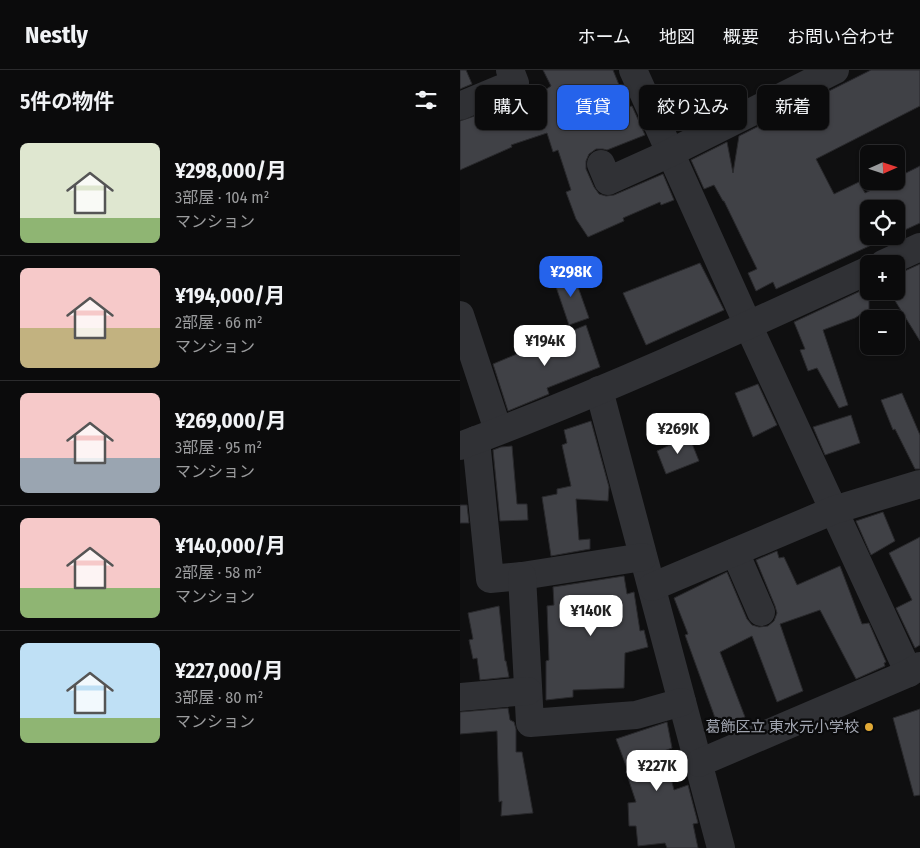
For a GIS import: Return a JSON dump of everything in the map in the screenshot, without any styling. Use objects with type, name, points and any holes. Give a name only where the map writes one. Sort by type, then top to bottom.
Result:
[{"type":"street","points":[[633,70],[834,510],[915,669],[699,763]]},
{"type":"street","points":[[608,179],[670,153],[795,80],[835,70]]},
{"type":"street","points":[[460,106],[516,84]]},
{"type":"street","points":[[903,255],[920,247]]},
{"type":"street","points":[[478,439],[599,390],[860,274]]},
{"type":"street","points":[[460,315],[478,439],[490,579],[522,576],[643,557]]},
{"type":"street","points":[[599,390],[721,848]]},
{"type":"street","points":[[652,587],[834,510],[920,484]]},
{"type":"street","points":[[735,552],[761,612]]},
{"type":"street","points":[[522,576],[530,722],[636,715],[682,702]]},
{"type":"street","points":[[460,697],[528,691]]},
{"type":"building","points":[[460,70],[466,70],[472,84],[460,89]]},
{"type":"building","points":[[543,70],[613,70],[619,85],[557,85],[557,130],[629,130],[629,107],[632,106],[639,122],[639,130],[643,130],[645,135],[607,150],[596,149],[589,154],[586,161],[586,169],[594,187],[599,194],[606,196],[614,195],[663,174],[674,200],[661,205],[660,202],[623,218],[624,221],[588,237],[576,219],[566,192],[571,190],[558,150],[553,152],[547,133],[511,145],[512,147],[460,170],[460,121],[475,116],[475,130],[547,130],[547,89],[551,86]]},
{"type":"building","points":[[871,70],[920,70],[920,106],[816,159],[834,194],[859,182],[860,190],[863,190],[865,193],[871,190],[905,190],[905,174],[920,166],[920,223],[905,230],[905,200],[860,200],[860,245],[871,245],[776,289],[773,282],[756,291],[748,273],[757,269],[724,201],[714,185],[704,189],[691,160],[727,142],[733,173],[739,136],[757,127],[757,130],[829,130],[829,91]]},
{"type":"building","points":[[700,263],[724,310],[646,345],[623,293]]},
{"type":"building","points":[[920,264],[920,341],[905,317],[905,310],[901,310],[895,300],[905,300],[905,271]]},
{"type":"building","points":[[572,270],[589,318],[569,325],[553,278]]},
{"type":"building","points":[[860,291],[860,300],[869,300],[869,309],[860,310],[860,315],[855,318],[823,330],[848,405],[839,408],[817,368],[808,371],[800,350],[805,349],[794,322]]},
{"type":"building","points":[[586,325],[600,367],[547,388],[549,394],[508,411],[493,364]]},
{"type":"building","points":[[758,384],[777,425],[753,437],[735,393]]},
{"type":"building","points":[[902,393],[920,435],[920,469],[915,469],[895,429],[893,430],[881,400]]},
{"type":"building","points":[[851,415],[860,443],[825,455],[813,427]]},
{"type":"building","points":[[591,421],[609,487],[608,501],[576,499],[579,540],[590,539],[590,549],[551,556],[542,497],[557,494],[557,489],[571,486],[562,445],[567,443],[564,430]]},
{"type":"building","points":[[689,436],[699,461],[666,474],[657,451]]},
{"type":"building","points":[[512,446],[517,504],[527,504],[528,520],[500,521],[493,450]]},
{"type":"building","points":[[460,505],[467,505],[469,523],[460,523]]},
{"type":"building","points":[[883,512],[895,541],[871,555],[856,521]]},
{"type":"building","points":[[920,537],[920,645],[915,648],[896,608],[912,600],[889,553]]},
{"type":"building","points":[[777,551],[779,558],[784,557],[797,585],[840,566],[862,624],[869,623],[886,662],[884,663],[885,666],[856,679],[820,610],[780,624],[803,691],[777,702],[752,636],[720,652],[745,717],[718,726],[685,635],[688,634],[674,598],[727,572],[747,619],[752,625],[759,627],[768,626],[774,621],[777,613],[756,560]]},
{"type":"building","points":[[624,576],[627,594],[634,592],[640,631],[644,630],[648,647],[625,653],[624,688],[573,690],[573,697],[546,700],[546,661],[549,660],[547,606],[554,605],[553,587]]},
{"type":"building","points":[[499,606],[505,661],[509,677],[480,680],[477,658],[473,659],[469,640],[473,639],[468,613]]},
{"type":"building","points":[[508,708],[510,720],[514,722],[516,729],[516,752],[522,752],[533,813],[501,816],[502,801],[499,802],[497,731],[460,734],[460,712]]},
{"type":"building","points":[[920,709],[920,795],[914,796],[893,718]]},
{"type":"building","points":[[667,722],[672,748],[664,751],[674,790],[688,785],[698,823],[693,824],[698,848],[667,848],[665,843],[638,846],[636,826],[629,826],[628,803],[636,802],[626,772],[628,771],[616,739]]},
{"type":"place","name":"葛飾区立 東水元小学校","points":[[869,727]]}]
